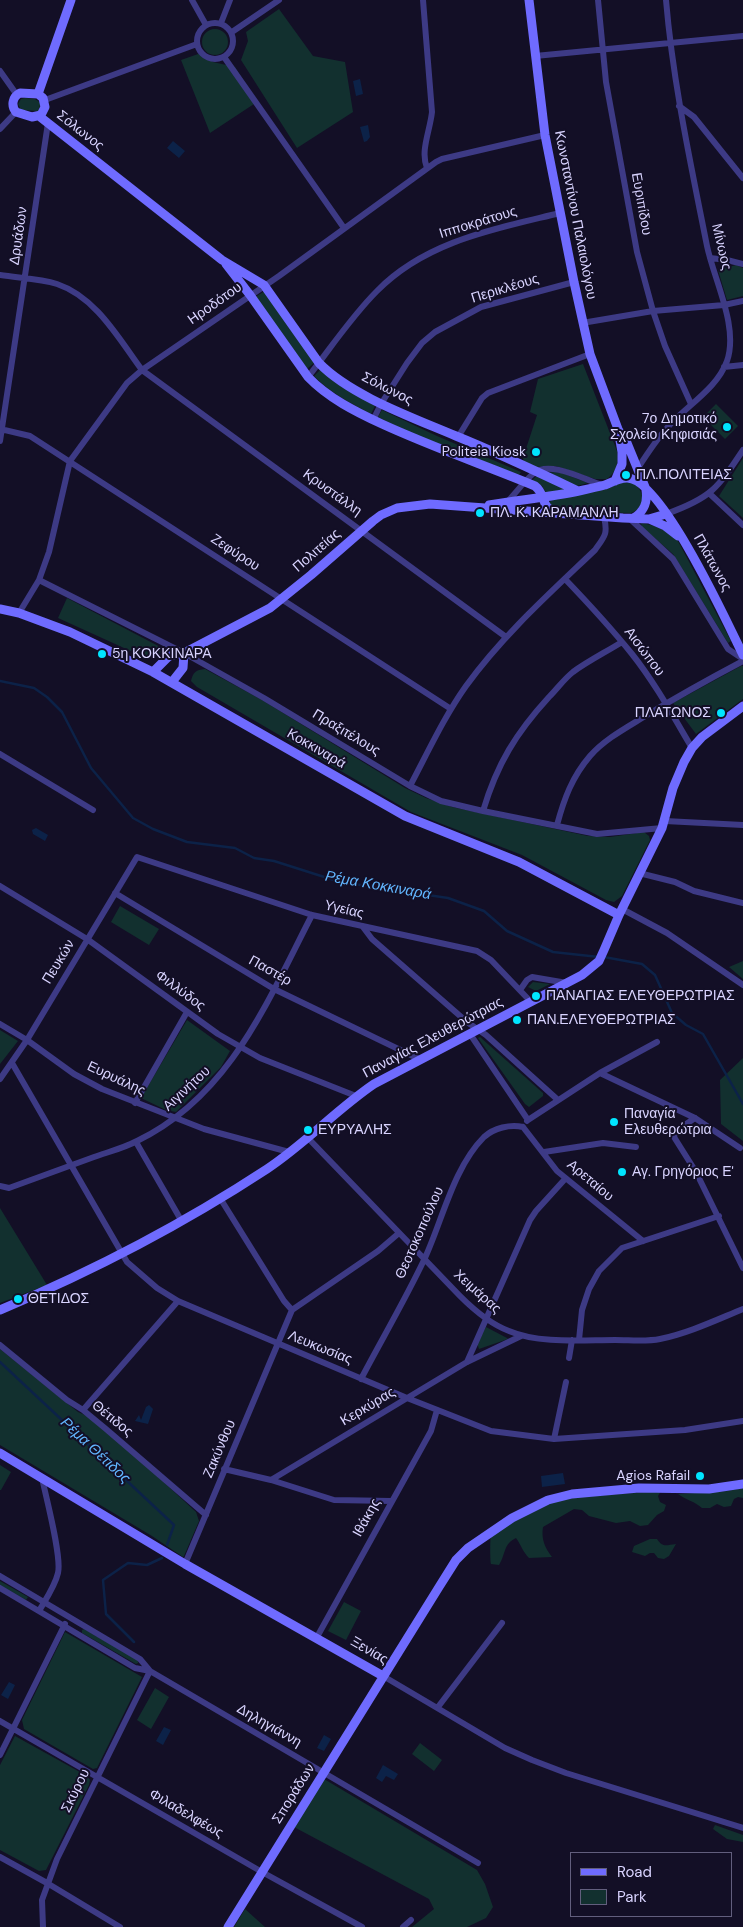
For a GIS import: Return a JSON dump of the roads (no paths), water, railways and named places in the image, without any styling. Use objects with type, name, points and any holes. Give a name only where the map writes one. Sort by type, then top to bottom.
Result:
[{"type":"street","points":[[71,0],[41,97],[44,110],[39,116],[25,116],[16,112],[13,104],[14,98],[17,95],[22,93],[41,97],[197,44]]},
{"type":"street","points":[[192,0],[206,25]]},
{"type":"street","points":[[222,23],[230,0]]},
{"type":"street","points":[[232,32],[279,0]]},
{"type":"street","points":[[423,0],[432,112],[423,158],[427,168]]},
{"type":"street","name":"Κωνσταντίνου Παλαιολόγου","points":[[530,0],[535,56],[546,135],[582,323],[590,354],[618,429],[622,459],[620,472],[615,481]]},
{"type":"street","name":"Ευριπίδου","points":[[598,0],[606,82],[637,252],[653,311],[665,346],[691,404]]},
{"type":"street","name":"Μίνωος","points":[[638,468],[667,427],[713,383],[724,367],[730,346],[728,319],[710,258],[679,106],[669,43],[666,0]]},
{"type":"street","points":[[214,22],[222,23],[232,32],[233,45],[230,52],[224,57],[213,59],[200,51],[197,44],[199,33],[206,25],[214,22]]},
{"type":"street","points":[[535,56],[743,36]]},
{"type":"street","points":[[224,57],[344,228]]},
{"type":"street","points":[[0,72],[17,95]]},
{"type":"street","points":[[679,106],[694,117],[743,178]]},
{"type":"street","points":[[0,129],[16,112]]},
{"type":"street","name":"Σόλωνος","points":[[39,116],[222,260],[264,284],[319,363],[328,372],[381,404],[578,491]]},
{"type":"street","name":"Δρυάδων","points":[[0,441],[26,279],[48,123]]},
{"type":"street","name":"Ηροδότου","points":[[19,613],[39,580],[49,552],[70,461],[127,383],[142,370],[442,159],[546,135]]},
{"type":"street","name":"Ιπποκράτους","points":[[308,377],[371,297],[412,263],[460,239],[560,213]]},
{"type":"street","points":[[710,258],[743,264]]},
{"type":"street","name":"Σόλωνος","points":[[222,260],[250,295],[308,377],[316,385],[337,400],[373,420],[540,489],[542,498]]},
{"type":"street","name":"Κρυστάλλη","points":[[0,275],[56,284],[80,296],[113,330],[142,370],[506,637]]},
{"type":"street","name":"Περικλέους","points":[[373,420],[381,404],[422,343],[436,332],[481,307],[574,282]]},
{"type":"street","points":[[582,323],[653,311],[724,305],[743,301]]},
{"type":"street","points":[[458,437],[482,398],[488,393],[590,354]]},
{"type":"street","points":[[724,367],[743,366]]},
{"type":"street","name":"Ζεφύρου","points":[[1,429],[30,436],[451,709]]},
{"type":"street","name":"Κωνσταντίνου Παλαιολόγου","points":[[618,429],[628,443],[646,488]]},
{"type":"street","points":[[649,519],[692,504],[710,494],[724,478],[743,450]]},
{"type":"street","points":[[507,502],[536,471],[543,469],[556,469],[603,485]]},
{"type":"street","points":[[557,825],[569,786],[590,756],[609,739],[743,658],[728,649],[673,559],[631,518],[640,514],[646,503],[646,488],[635,480],[628,478],[615,481]]},
{"type":"street","name":"Πολιτείας","points":[[477,507],[542,498],[615,481]]},
{"type":"street","name":"Πλάτωνος","points":[[646,488],[683,540],[714,596],[743,658]]},
{"type":"street","points":[[710,494],[743,525]]},
{"type":"street","points":[[542,498],[547,509],[557,514]]},
{"type":"street","name":"Πολιτείας","points":[[153,672],[169,656],[184,653],[255,616],[282,599],[361,530],[381,515],[397,508],[412,505],[477,507],[649,519]]},
{"type":"street","points":[[410,786],[451,709],[471,680],[506,637],[595,550],[607,530],[604,517]]},
{"type":"street","points":[[649,519],[665,526],[683,540]]},
{"type":"street","name":"Αισώπου","points":[[565,579],[622,642],[642,668],[692,748]]},
{"type":"street","name":"Πραξιτέλους","points":[[39,580],[184,653],[264,698],[410,786],[440,800],[483,811],[597,834],[663,825],[743,825]]},
{"type":"street","name":"Κοκκιναρά","points":[[0,609],[19,613],[70,632],[153,672],[405,816],[519,862],[620,912]]},
{"type":"street","points":[[483,811],[496,772],[513,742],[536,712],[573,672],[622,642]]},
{"type":"street","points":[[172,682],[184,668],[184,653]]},
{"type":"street","name":"Παναγίας Ελευθερώτριας","points":[[0,1310],[66,1282],[123,1254],[220,1198],[269,1168],[356,1096],[374,1084],[592,968],[604,950],[620,912],[663,825],[673,788],[692,748],[702,737],[743,706]]},
{"type":"street","points":[[0,754],[93,810]]},
{"type":"street","name":"Πευκών","points":[[0,1079],[27,1040],[137,857]]},
{"type":"street","name":"Υγείας","points":[[137,857],[312,915],[477,951],[491,960],[531,1002]]},
{"type":"street","points":[[639,873],[675,882],[694,891],[743,903]]},
{"type":"street","name":"Φιλλύδος","points":[[0,886],[87,939],[240,1048],[356,1096]]},
{"type":"street","name":"Παστέρ","points":[[115,893],[274,989],[419,1059]]},
{"type":"street","points":[[620,912],[667,933],[743,985]]},
{"type":"street","name":"Αιγινήτου","points":[[0,1186],[9,1188],[136,1142],[175,1119],[191,1106],[224,1070],[240,1048],[274,989],[312,915]]},
{"type":"street","points":[[363,927],[372,939],[473,1032],[528,1120]]},
{"type":"street","points":[[520,990],[527,980],[532,978],[567,983]]},
{"type":"street","points":[[135,1103],[187,1012]]},
{"type":"street","name":"Ευρυάλης","points":[[0,1024],[89,1082],[135,1103],[204,1129],[289,1152]]},
{"type":"street","points":[[473,1032],[486,1036],[558,1100]]},
{"type":"street","points":[[523,1127],[528,1120],[600,1073],[657,1042]]},
{"type":"street","name":"Λευκωσίας","points":[[12,1063],[127,1262],[144,1278],[178,1302],[491,1431],[554,1439],[685,1430],[743,1421]]},
{"type":"street","points":[[600,1073],[695,1118],[740,1148]]},
{"type":"street","points":[[695,1118],[676,1131],[674,1137],[696,1172],[743,1268]]},
{"type":"street","name":"Θεοτοκοπούλου","points":[[362,1379],[425,1259],[466,1162],[483,1138],[490,1132],[515,1125],[523,1127]]},
{"type":"street","name":"Αρεταίου","points":[[523,1127],[557,1171],[643,1241]]},
{"type":"street","name":"Χειμάρας","points":[[307,1138],[460,1296],[485,1318],[521,1336],[575,1340],[658,1340],[696,1328],[743,1309]]},
{"type":"street","points":[[136,1142],[181,1220]]},
{"type":"street","points":[[544,1152],[603,1143],[636,1147]]},
{"type":"street","points":[[466,1362],[530,1220],[565,1178]]},
{"type":"street","points":[[220,1198],[284,1301],[292,1310],[378,1251],[399,1233]]},
{"type":"street","points":[[569,1358],[582,1310],[594,1278],[622,1248],[719,1216]]},
{"type":"street","points":[[83,1410],[178,1302]]},
{"type":"street","name":"Ζακύνθου","points":[[185,1564],[292,1310]]},
{"type":"street","name":"Κερκύρας","points":[[270,1480],[466,1362],[521,1336]]},
{"type":"street","name":"Θέτιδος","points":[[0,1344],[67,1400],[83,1410],[206,1515]]},
{"type":"street","points":[[554,1439],[566,1382]]},
{"type":"street","name":"Ιθάκης","points":[[317,1637],[431,1431],[437,1410]]},
{"type":"street","name":"Ξενίας","points":[[0,1453],[185,1564],[317,1637],[505,1748],[566,1773],[743,1828]]},
{"type":"street","points":[[224,1469],[270,1480],[334,1500],[391,1501]]},
{"type":"street","points":[[39,1610],[59,1572],[42,1478]]},
{"type":"street","name":"Σποράδων","points":[[228,1927],[438,1587],[462,1553],[481,1538],[536,1505],[555,1498],[638,1488],[709,1489],[743,1484]]},
{"type":"street","name":"Δηληγιάννη","points":[[0,1576],[140,1659],[150,1671]]},
{"type":"street","name":"Δηληγιάννη","points":[[0,1588],[135,1668],[150,1671],[478,1863]]},
{"type":"street","points":[[0,1755],[69,1617]]},
{"type":"street","points":[[438,1707],[502,1623]]},
{"type":"street","name":"Σκύρου","points":[[43,1927],[42,1900],[57,1859],[150,1671]]},
{"type":"street","name":"Φιλαδελφέως","points":[[0,1721],[262,1872],[362,1927]]},
{"type":"street","points":[[0,1857],[120,1927]]},
{"type":"street","points":[[403,1927],[411,1920]]},
{"type":"water","points":[[360,79],[363,94],[356,96],[353,81]]},
{"type":"water","points":[[368,125],[370,137],[364,142],[360,127]]},
{"type":"water","points":[[173,141],[185,151],[179,158],[167,148]]},
{"type":"water","points":[[36,828],[48,835],[45,841],[33,834],[32,830]]},
{"type":"water","points":[[149,1405],[153,1409],[148,1424],[135,1421],[139,1415],[141,1420],[146,1407]]},
{"type":"water","points":[[563,1473],[565,1484],[542,1487],[541,1476]]},
{"type":"water","points":[[9,1682],[15,1685],[8,1699],[1,1695]]},
{"type":"water","points":[[164,1727],[171,1730],[163,1745],[156,1741]]},
{"type":"water","points":[[324,1735],[331,1739],[324,1751],[317,1748]]},
{"type":"water","points":[[383,1765],[398,1774],[394,1780],[386,1776],[382,1782],[376,1778]]},
{"type":"waterway","name":"Ρέμα Κοκκιναρά","points":[[0,681],[34,688],[47,697],[62,712],[91,768],[133,818],[153,829],[187,842],[235,848],[254,858],[274,861],[340,882],[448,898],[484,911],[507,931],[553,952],[599,957]]},
{"type":"waterway","name":"Ρέμα Κοκκιναρά","points":[[604,957],[642,964],[655,975],[672,1013],[686,1025],[703,1034],[743,1104]]},
{"type":"waterway","name":"Ρέμα Θέτιδος","points":[[0,1362],[174,1525],[167,1545]]},
{"type":"waterway","name":"Ρέμα Θέτιδος","points":[[134,1642],[106,1614],[103,1580],[128,1563],[147,1565],[162,1558]]},
{"type":"place","name":"7ο Δημοτικό Σχολείο Κηφισιάς","points":[[727,427]]},
{"type":"place","name":"Politeia Kiosk","points":[[536,452]]},
{"type":"place","name":"ΠΛ.ΠΟΛΙΤΕΙΑΣ","points":[[626,475]]},
{"type":"place","name":"ΠΛ. Κ. ΚΑΡΑΜΑΝΛΗ","points":[[480,513]]},
{"type":"place","name":"5η ΚΟΚΚΙΝΑΡΑ","points":[[102,654]]},
{"type":"place","name":"ΠΛΑΤΩΝΟΣ","points":[[721,713]]},
{"type":"place","name":"ΠΑΝΑΓΙΑΣ ΕΛΕΥΘΕΡΩΤΡΙΑΣ","points":[[536,996]]},
{"type":"place","name":"ΠΑΝ.ΕΛΕΥΘΕΡΩΤΡΙΑΣ","points":[[517,1020]]},
{"type":"place","name":"Παναγία Ελευθερώτρια","points":[[614,1122]]},
{"type":"place","name":"ΕΥΡΥΑΛΗΣ","points":[[308,1130]]},
{"type":"place","name":"Αγ. Γρηγόριος Ε'","points":[[622,1172]]},
{"type":"place","name":"ΘΕΤΙΔΟΣ","points":[[18,1299]]},
{"type":"place","name":"Agios Rafail","points":[[700,1476]]}]
